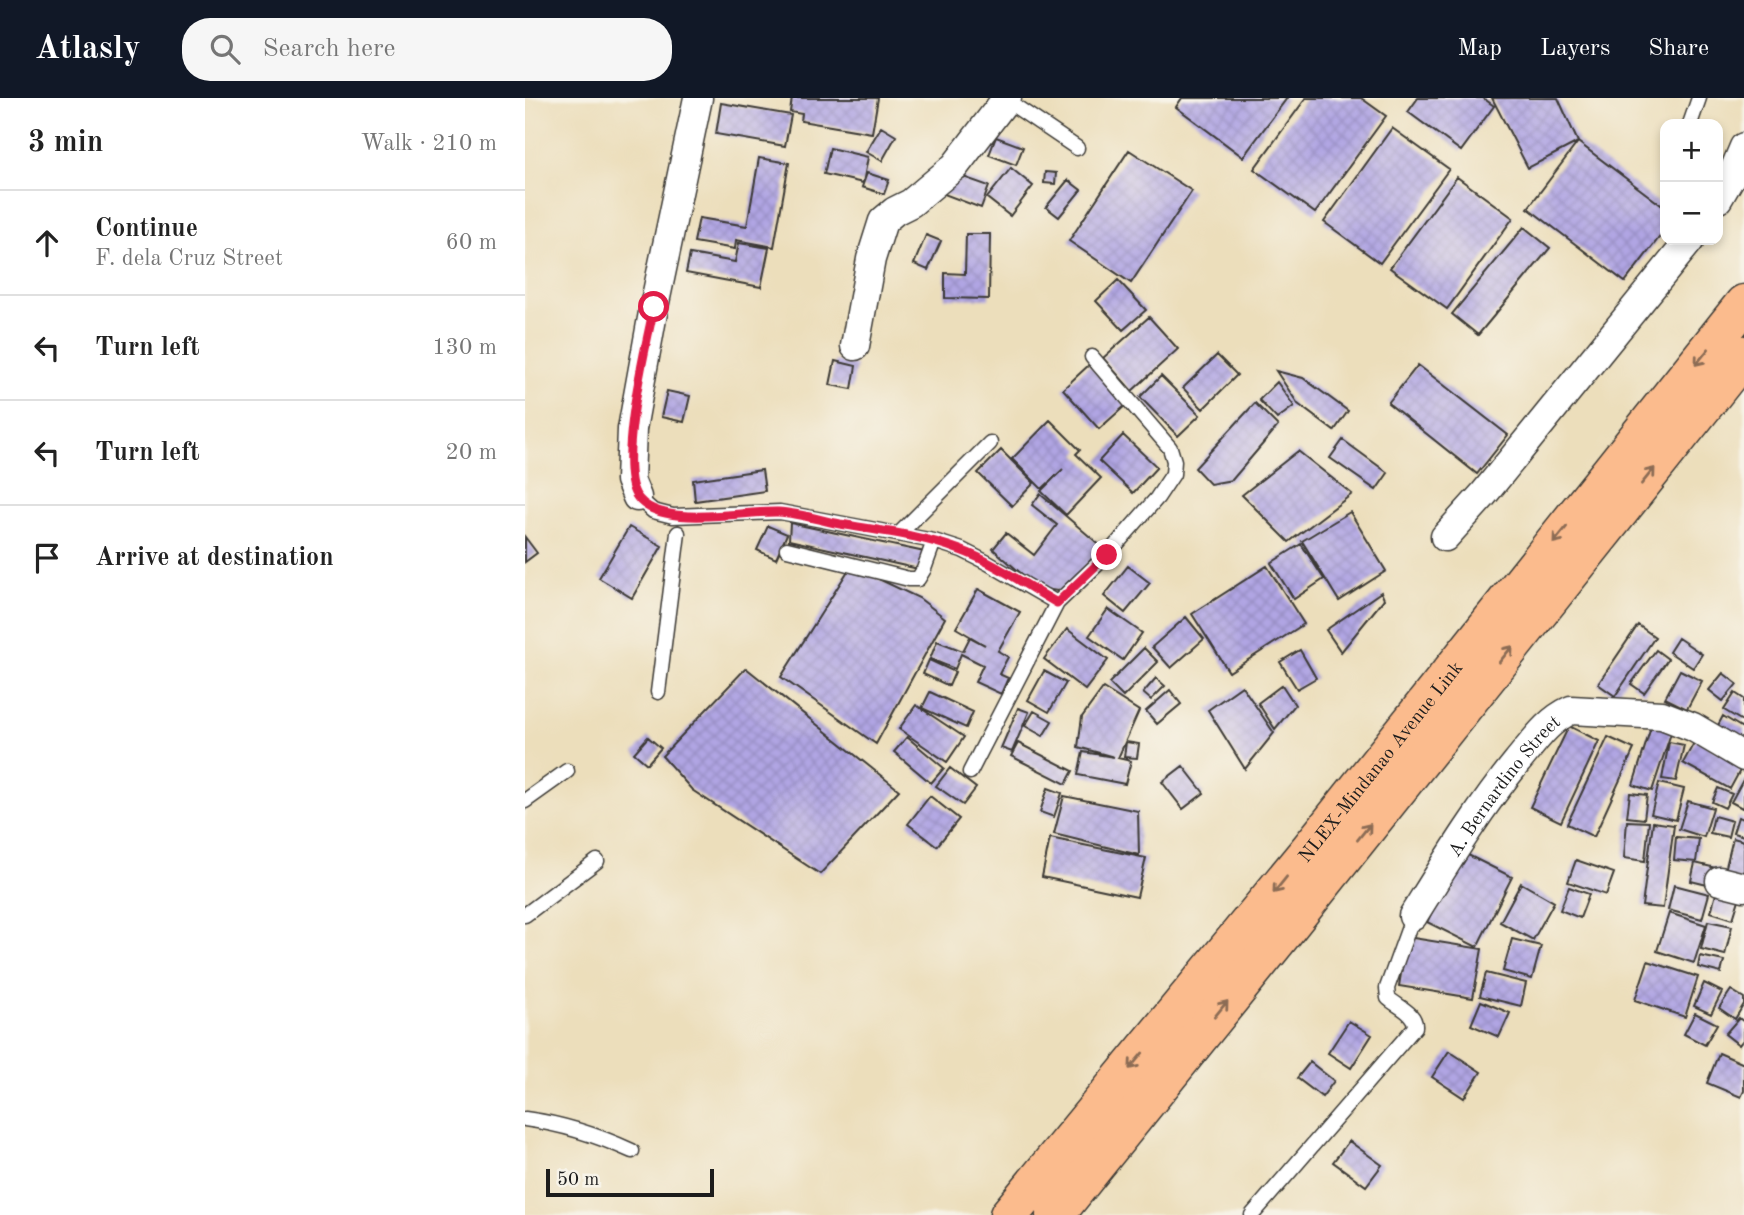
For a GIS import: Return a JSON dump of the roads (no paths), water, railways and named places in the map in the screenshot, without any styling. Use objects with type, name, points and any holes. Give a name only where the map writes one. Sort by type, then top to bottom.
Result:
[{"type":"highway","name":"NLEX-Mindanao Avenue Link","points":[[1009,1215],[1310,849],[1744,304]]},
{"type":"highway","name":"NLEX-Mindanao Avenue Link","points":[[1055,1215],[1744,355]]},
{"type":"highway","points":[[1077,1215],[1178,1061]]},
{"type":"street","points":[[637,497],[630,480],[632,429],[654,307],[698,98]]},
{"type":"street","points":[[855,346],[871,260],[883,221],[911,203],[955,166],[1007,99]]},
{"type":"street","points":[[1723,190],[1744,146]]},
{"type":"street","points":[[1445,537],[1483,495],[1686,245]]},
{"type":"street","name":"A. Bernardino Street","points":[[1413,916],[1495,790],[1546,726],[1571,710],[1662,715],[1693,727],[1744,757]]},
{"type":"lane","points":[[1692,119],[1699,98]]},
{"type":"lane","points":[[1007,99],[1076,148]]},
{"type":"lane","points":[[970,772],[1057,603],[1115,546],[1157,498],[1173,474],[1174,461],[1170,448],[1092,357]]},
{"type":"lane","points":[[899,534],[990,443]]},
{"type":"lane","points":[[637,497],[653,511],[673,516],[780,512],[934,541],[988,563],[1057,603]]},
{"type":"lane","points":[[658,692],[678,533]]},
{"type":"lane","points":[[787,549],[918,579],[934,541]]},
{"type":"lane","points":[[525,801],[567,771]]},
{"type":"lane","points":[[525,915],[597,861]]},
{"type":"lane","points":[[1252,1215],[1415,1027],[1416,1020],[1388,998],[1387,988],[1413,916]]},
{"type":"lane","points":[[525,1119],[564,1125],[600,1136],[632,1151]]}]
